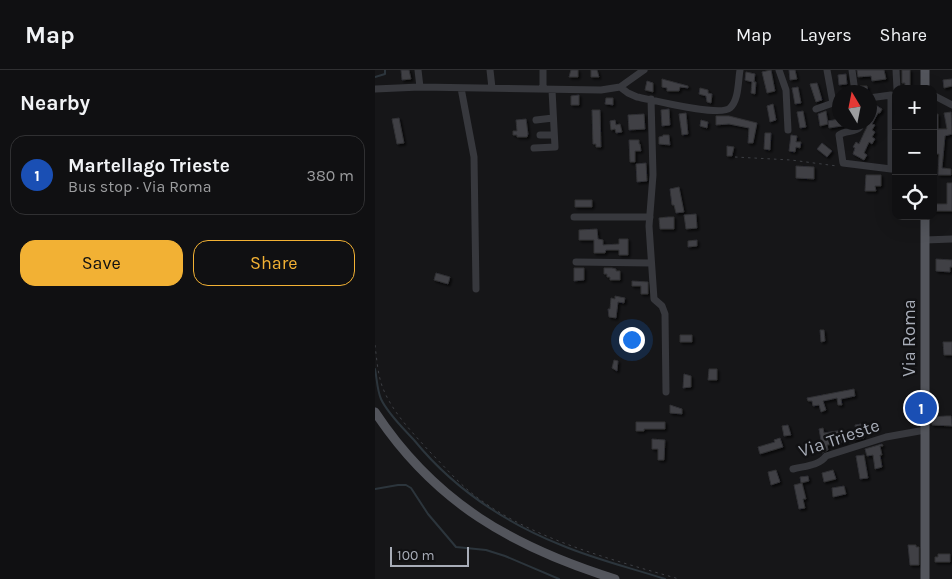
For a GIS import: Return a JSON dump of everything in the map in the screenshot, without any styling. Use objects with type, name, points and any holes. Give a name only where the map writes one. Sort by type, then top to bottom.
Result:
[{"type":"main road","points":[[925,70],[925,85]]},
{"type":"main road","name":"Via Roma","points":[[925,220],[925,579]]},
{"type":"main road","points":[[375,412],[418,466],[451,497],[472,513],[494,528],[543,554],[615,579]]},
{"type":"street","points":[[418,70],[420,87]]},
{"type":"street","points":[[490,70],[492,88]]},
{"type":"street","points":[[543,70],[543,90]]},
{"type":"street","points":[[375,89],[420,87],[601,90],[620,87],[644,70]]},
{"type":"street","points":[[620,87],[628,93],[651,99],[708,110],[724,111],[730,108],[735,101],[740,70]]},
{"type":"street","points":[[779,70],[786,90],[788,130]]},
{"type":"street","points":[[827,70],[832,88]]},
{"type":"street","points":[[852,70],[854,85]]},
{"type":"street","points":[[896,70],[897,85]]},
{"type":"street","points":[[461,88],[474,157],[476,288]]},
{"type":"street","points":[[534,148],[555,147],[552,90]]},
{"type":"street","points":[[858,130],[842,132],[839,135],[843,163],[891,168],[891,95],[877,97]]},
{"type":"street","points":[[937,97],[952,105]]},
{"type":"street","points":[[651,99],[653,174],[650,216],[651,264],[654,299],[662,306],[665,314],[666,392]]},
{"type":"street","points":[[816,109],[832,104]]},
{"type":"street","points":[[536,120],[553,118]]},
{"type":"street","points":[[540,136],[554,135]]},
{"type":"street","points":[[574,216],[650,216]]},
{"type":"street","points":[[925,240],[952,239]]},
{"type":"street","points":[[576,262],[651,264]]},
{"type":"street","name":"Via Trieste","points":[[793,469],[818,463],[823,461],[826,456],[885,437],[925,430]]},
{"type":"path","points":[[735,157],[791,160],[841,166]]},
{"type":"path","points":[[375,345],[384,393],[411,431],[470,491],[498,510],[524,524],[571,545],[607,558],[679,579]]},
{"type":"building","points":[[401,70],[409,70],[411,79],[402,80]]},
{"type":"building","points":[[571,70],[578,70],[578,77],[569,77]]},
{"type":"building","points":[[591,70],[597,70],[599,77],[591,77]]},
{"type":"building","points":[[771,70],[775,91],[767,93],[762,72]]},
{"type":"building","points":[[789,70],[795,70],[797,79],[790,80]]},
{"type":"building","points":[[857,70],[884,70],[886,79],[872,81],[871,76],[858,77]]},
{"type":"building","points":[[902,70],[910,70],[910,85],[902,83]]},
{"type":"building","points":[[746,72],[755,74],[755,94],[751,93],[752,82],[745,80]]},
{"type":"building","points":[[846,74],[847,84],[839,85],[838,75]]},
{"type":"building","points":[[662,79],[688,86],[688,88],[680,87],[679,91],[667,91],[667,88],[662,87]]},
{"type":"building","points":[[952,79],[952,86],[944,88],[943,80]]},
{"type":"building","points":[[647,81],[653,83],[653,92],[645,90]]},
{"type":"building","points":[[817,83],[822,100],[816,102],[810,84]]},
{"type":"building","points":[[798,87],[801,103],[795,104],[792,88]]},
{"type":"building","points":[[700,88],[708,90],[708,93],[712,94],[711,103],[707,102],[706,96],[699,94]]},
{"type":"building","points":[[579,95],[579,105],[571,105],[571,96]]},
{"type":"building","points":[[606,98],[613,98],[613,105],[605,104]]},
{"type":"building","points":[[773,104],[776,120],[770,122],[767,106]]},
{"type":"building","points":[[877,106],[882,109],[877,115]]},
{"type":"building","points":[[669,109],[670,125],[662,126],[661,110]]},
{"type":"building","points":[[592,110],[600,110],[601,147],[596,147],[596,144],[593,144]]},
{"type":"building","points":[[803,111],[806,127],[800,128],[797,112]]},
{"type":"building","points":[[826,111],[828,124],[820,126],[818,114]]},
{"type":"building","points":[[951,112],[952,134],[945,136],[942,168],[951,169],[951,175],[938,175],[937,114],[938,129],[947,129],[944,113]]},
{"type":"building","points":[[686,113],[688,134],[682,135],[679,114]]},
{"type":"building","points":[[644,114],[645,129],[629,130],[628,115]]},
{"type":"building","points":[[716,116],[729,116],[757,123],[753,143],[748,143],[749,128],[729,124],[716,125]]},
{"type":"building","points":[[399,118],[404,143],[397,144],[392,119]]},
{"type":"building","points":[[526,119],[527,137],[513,135],[513,131],[517,131],[516,120]]},
{"type":"building","points":[[615,120],[616,125],[620,124],[622,132],[616,133],[615,129],[611,130],[610,121]]},
{"type":"building","points":[[701,120],[708,122],[707,128],[700,126]]},
{"type":"building","points":[[832,120],[832,128],[829,128],[828,121]]},
{"type":"building","points":[[866,130],[875,132],[872,137],[875,139],[872,144],[869,142],[864,153],[867,155],[864,160],[853,154],[855,148],[853,147],[856,142],[859,144]]},
{"type":"building","points":[[765,133],[771,133],[770,150],[764,149]]},
{"type":"building","points":[[669,135],[670,145],[659,144],[659,137]]},
{"type":"building","points":[[791,135],[797,136],[796,142],[801,142],[800,148],[796,147],[795,152],[789,151]]},
{"type":"building","points":[[629,140],[639,140],[641,151],[635,151],[635,162],[630,162]]},
{"type":"building","points":[[822,143],[832,151],[827,157],[817,149]]},
{"type":"building","points":[[727,146],[734,147],[732,156],[727,156]]},
{"type":"building","points":[[646,163],[647,181],[637,182],[636,164]]},
{"type":"building","points":[[796,166],[814,167],[814,179],[796,178]]},
{"type":"building","points":[[866,175],[881,175],[881,186],[875,186],[876,191],[865,191]]},
{"type":"building","points":[[947,183],[952,183],[952,211],[937,211],[937,204],[947,204]]},
{"type":"building","points":[[679,187],[684,212],[676,213],[674,205],[672,205],[670,189]]},
{"type":"building","points":[[575,200],[592,200],[592,207],[575,207]]},
{"type":"building","points":[[696,214],[697,228],[686,229],[684,215]]},
{"type":"building","points":[[674,217],[674,229],[660,229],[659,218]]},
{"type":"building","points":[[597,229],[598,239],[603,240],[603,245],[619,244],[619,239],[628,239],[628,255],[619,255],[619,250],[606,250],[605,253],[594,253],[594,240],[579,240],[579,230]]},
{"type":"building","points":[[697,240],[697,246],[688,247],[688,241]]},
{"type":"building","points":[[936,259],[952,260],[950,272],[936,271]]},
{"type":"building","points":[[574,268],[584,268],[584,280],[574,281]]},
{"type":"building","points":[[604,268],[620,271],[620,280],[610,280],[607,274],[604,274]]},
{"type":"building","points":[[436,273],[450,277],[448,284],[434,280]]},
{"type":"building","points":[[632,281],[648,282],[648,294],[641,294],[641,286],[632,286]]},
{"type":"building","points":[[615,296],[625,298],[624,303],[618,302],[616,318],[609,317],[608,309],[610,309],[611,298],[615,299]]},
{"type":"building","points":[[820,330],[824,330],[825,341],[821,342]]},
{"type":"building","points":[[680,335],[692,335],[692,342],[680,342]]},
{"type":"building","points":[[943,342],[952,342],[952,355],[944,355]]},
{"type":"building","points":[[614,360],[618,361],[617,371],[612,368]]},
{"type":"building","points":[[709,369],[717,369],[717,380],[708,380]]},
{"type":"building","points":[[684,374],[691,376],[691,387],[683,388]]},
{"type":"building","points":[[854,389],[855,396],[841,399],[842,405],[838,405],[837,398],[823,401],[826,410],[821,412],[819,405],[813,406],[812,401],[808,401],[807,398]]},
{"type":"building","points":[[670,405],[682,409],[682,414],[670,413]]},
{"type":"building","points":[[951,416],[952,426],[932,425],[932,417]]},
{"type":"building","points":[[636,422],[665,422],[665,429],[636,431]]},
{"type":"building","points":[[861,424],[864,438],[854,440],[852,433],[856,432],[855,425]]},
{"type":"building","points":[[788,425],[791,435],[784,436],[782,426]]},
{"type":"building","points":[[823,428],[824,433],[843,430],[846,442],[827,445],[828,450],[822,453],[819,429]]},
{"type":"building","points":[[780,438],[783,447],[760,454],[758,447],[775,442],[774,440]]},
{"type":"building","points":[[652,439],[665,440],[664,460],[658,460],[658,449],[652,449]]},
{"type":"building","points":[[882,444],[883,446],[880,446],[882,455],[880,455],[882,467],[875,469],[873,455],[867,456],[865,449]]},
{"type":"building","points":[[864,455],[868,478],[860,479],[856,456]]},
{"type":"building","points":[[776,470],[780,482],[771,485],[768,472]]},
{"type":"building","points":[[833,470],[836,479],[824,482],[822,473]]},
{"type":"building","points":[[808,476],[809,481],[801,483],[800,477]]},
{"type":"building","points":[[802,483],[806,499],[803,499],[805,508],[799,509],[794,485]]},
{"type":"building","points":[[844,486],[846,494],[833,497],[832,488]]},
{"type":"building","points":[[908,545],[919,547],[919,565],[910,565]]},
{"type":"building","points":[[938,554],[950,554],[950,562],[935,562],[935,557],[938,557]]},
{"type":"waterway","points":[[375,77],[385,74],[385,70]]},
{"type":"waterway","points":[[375,369],[378,388],[384,405],[429,457],[445,473],[481,502],[519,526],[561,545],[665,579]]},
{"type":"waterway","points":[[375,489],[406,485],[411,488],[428,514],[456,547],[486,550],[559,579]]},
{"type":"place","name":"Martellago Trieste","points":[[921,408]]}]
